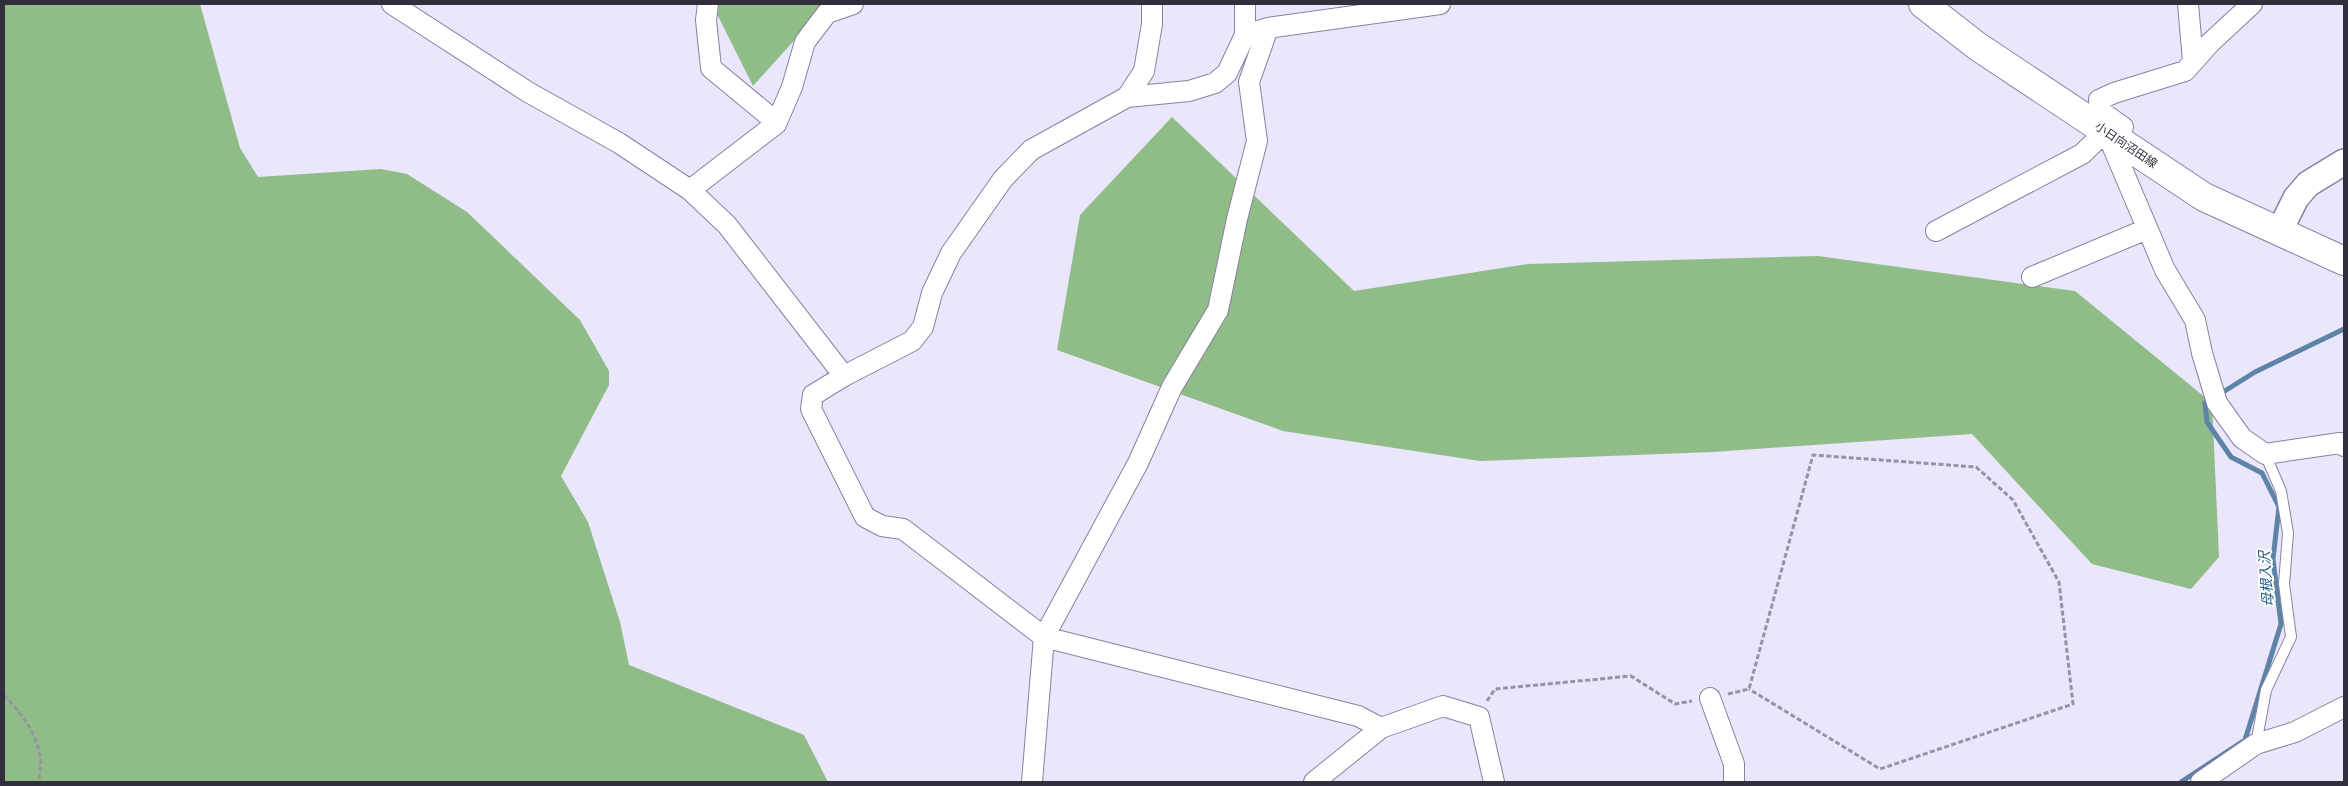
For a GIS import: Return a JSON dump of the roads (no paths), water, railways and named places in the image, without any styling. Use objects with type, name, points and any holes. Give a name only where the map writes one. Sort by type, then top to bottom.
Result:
[{"type":"main road","name":"小日向沼田線","points":[[1923,4],[1977,46],[2204,197],[2344,261]]},
{"type":"street","points":[[392,4],[528,92],[619,143],[690,190],[727,225],[844,376]]},
{"type":"street","points":[[708,4],[706,20],[711,68],[776,124]]},
{"type":"street","points":[[690,190],[776,124],[792,87],[805,42],[827,14],[853,4]]},
{"type":"street","points":[[1126,97],[1144,71],[1152,24],[1152,4]]},
{"type":"street","points":[[1245,4],[1245,35],[1227,73],[1215,83],[1189,91],[1126,97],[1031,150],[1003,179],[951,253],[932,293],[923,327],[912,341],[844,376],[813,395],[811,409],[865,517],[882,526],[903,529],[1044,637],[1358,716],[1381,728]]},
{"type":"street","points":[[1245,35],[1268,28],[1440,4]]},
{"type":"street","points":[[2188,4],[2193,62]]},
{"type":"street","points":[[1936,231],[2116,138],[2123,127],[2100,112],[2099,100],[2114,93],[2184,71],[2252,4]]},
{"type":"street","points":[[1032,782],[1044,637],[1138,463],[1172,387],[1218,310],[1237,218],[1257,141],[1249,82],[1268,28]]},
{"type":"street","points":[[2116,138],[2147,229],[2165,270],[2195,320],[2202,353],[2217,403],[2242,438],[2265,454],[2340,443],[2344,446]]},
{"type":"street","points":[[2279,232],[2296,198],[2308,184],[2344,162]]},
{"type":"street","points":[[2032,276],[2147,229]]},
{"type":"street","points":[[1710,698],[1734,764],[1734,782]]},
{"type":"street","points":[[1314,782],[1381,728],[1443,706],[1478,717],[1494,782]]},
{"type":"street","points":[[2201,782],[2256,744],[2295,732],[2344,707]]},
{"type":"lane","points":[[2256,744],[2266,690],[2291,637],[2284,584],[2288,533],[2281,491],[2265,454]]},
{"type":"waterway","name":"母根入沢","points":[[2220,394],[2255,372],[2344,329]]},
{"type":"waterway","name":"母根入沢","points":[[2181,782],[2245,740],[2281,624],[2273,559],[2279,507],[2262,473],[2231,457],[2207,422],[2205,403],[2211,400]]}]
